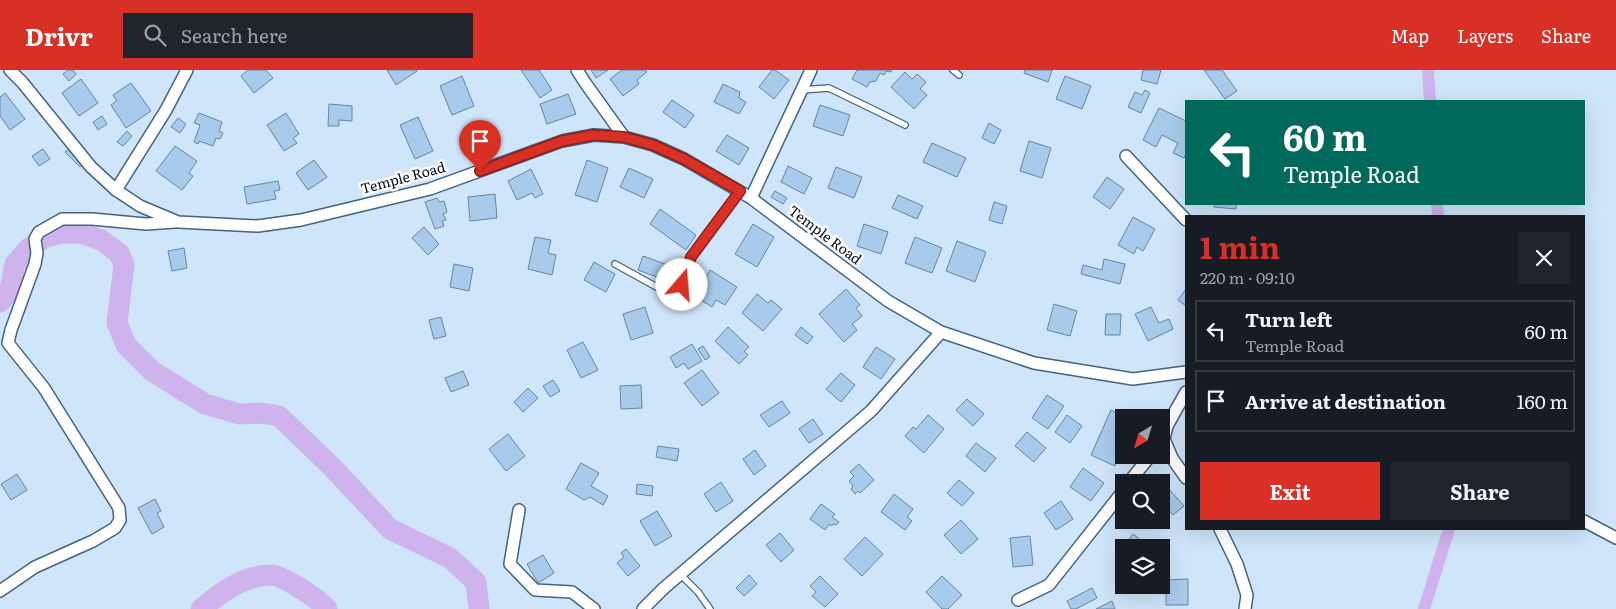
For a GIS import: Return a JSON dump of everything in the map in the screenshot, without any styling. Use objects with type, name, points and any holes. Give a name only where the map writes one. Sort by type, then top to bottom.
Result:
[{"type":"street","name":"Temple Road","points":[[10,70],[22,82],[91,167],[116,190],[140,206],[178,222],[258,226],[301,220],[430,189],[562,141],[594,135],[624,137],[653,145],[684,159],[740,191],[888,301],[941,332],[1034,363],[1133,379],[1185,372]]},
{"type":"street","points":[[116,190],[166,110],[187,70]]},
{"type":"street","points":[[578,70],[624,137]]},
{"type":"street","points":[[751,198],[802,90],[809,71]]},
{"type":"street","points":[[1126,156],[1185,219]]},
{"type":"street","points":[[0,591],[35,568],[116,528],[120,520],[119,508],[44,388],[8,343],[30,279],[37,253],[36,239],[39,232],[62,219],[92,219],[146,224],[178,222]]},
{"type":"street","points":[[643,609],[680,574],[871,411],[941,332]]},
{"type":"street","points":[[1170,421],[1185,394]]},
{"type":"street","points":[[1170,454],[1185,477]]},
{"type":"street","points":[[1136,474],[1144,464]]},
{"type":"street","points":[[1018,600],[1049,585],[1115,501]]},
{"type":"street","points":[[519,510],[510,564],[535,590],[572,592],[594,609]]},
{"type":"street","points":[[1585,522],[1616,538]]},
{"type":"street","points":[[1220,530],[1237,564],[1247,595],[1245,609]]},
{"type":"lane","points":[[953,70],[959,76]]},
{"type":"lane","points":[[802,90],[829,88],[905,125]]},
{"type":"lane","points":[[615,264],[664,291],[675,291],[682,285],[691,257],[740,191]]},
{"type":"lane","points":[[680,574],[698,592],[710,609]]},
{"type":"building","points":[[68,70],[73,70],[76,74],[69,81],[63,74]]},
{"type":"building","points":[[248,70],[266,70],[273,78],[254,93],[241,76]]},
{"type":"building","points":[[387,70],[417,70],[417,71],[396,85]]},
{"type":"building","points":[[521,70],[539,70],[552,90],[540,98]]},
{"type":"building","points":[[591,70],[608,70],[596,78]]},
{"type":"building","points":[[622,70],[645,70],[647,72],[637,80],[639,84],[623,96],[610,79]]},
{"type":"building","points":[[772,70],[775,70],[789,80],[774,99],[759,87]]},
{"type":"building","points":[[857,70],[892,70],[891,72],[886,71],[884,75],[880,73],[876,81],[870,82],[867,87],[852,79]]},
{"type":"building","points":[[1025,70],[1052,70],[1048,82],[1024,73]]},
{"type":"building","points":[[1143,70],[1161,70],[1157,84],[1141,80]]},
{"type":"building","points":[[1204,70],[1222,70],[1237,91],[1225,99]]},
{"type":"building","points":[[905,72],[912,79],[917,74],[926,82],[920,89],[927,95],[914,109],[891,87]]},
{"type":"building","points":[[462,76],[474,106],[452,115],[440,86]]},
{"type":"building","points":[[1065,76],[1091,86],[1082,109],[1056,99]]},
{"type":"building","points":[[81,79],[98,103],[79,116],[62,93]]},
{"type":"building","points":[[131,83],[151,111],[126,128],[111,105],[117,101],[113,95]]},
{"type":"building","points":[[723,84],[740,92],[739,98],[746,102],[739,114],[714,102]]},
{"type":"building","points":[[1145,90],[1150,93],[1141,113],[1128,107],[1135,92],[1142,95]]},
{"type":"building","points":[[5,93],[25,119],[10,130],[0,116],[0,97]]},
{"type":"building","points":[[568,94],[576,114],[547,124],[540,104]]},
{"type":"building","points":[[672,100],[694,115],[685,128],[663,112]]},
{"type":"building","points":[[329,104],[352,106],[352,121],[339,120],[339,126],[328,126]]},
{"type":"building","points":[[820,105],[850,115],[843,136],[813,126]]},
{"type":"building","points":[[1159,108],[1185,121],[1184,158],[1173,153],[1178,143],[1162,135],[1156,147],[1143,140]]},
{"type":"building","points":[[199,113],[222,122],[219,131],[223,133],[220,139],[216,138],[213,146],[199,141],[198,144],[194,142],[200,125],[194,123]]},
{"type":"building","points":[[286,113],[299,134],[293,138],[297,143],[284,151],[267,125]]},
{"type":"building","points":[[102,116],[107,124],[98,130],[93,122]]},
{"type":"building","points":[[418,117],[433,151],[415,159],[400,125]]},
{"type":"building","points":[[178,118],[186,124],[180,133],[171,127]]},
{"type":"building","points":[[989,123],[1001,130],[994,144],[982,138]]},
{"type":"building","points":[[127,131],[132,136],[123,146],[117,142]]},
{"type":"building","points":[[727,135],[749,148],[739,165],[716,151]]},
{"type":"building","points":[[1029,141],[1051,148],[1042,178],[1020,171]]},
{"type":"building","points":[[932,143],[966,158],[957,177],[923,162]]},
{"type":"building","points":[[175,146],[197,161],[189,173],[193,176],[182,190],[156,171]]},
{"type":"building","points":[[43,149],[50,159],[39,166],[32,156]]},
{"type":"building","points":[[69,149],[84,163],[80,167],[65,152]]},
{"type":"building","points":[[314,160],[327,177],[308,190],[296,173]]},
{"type":"building","points":[[587,160],[608,168],[597,202],[575,195]]},
{"type":"building","points":[[788,166],[812,178],[804,194],[781,182]]},
{"type":"building","points":[[836,167],[862,177],[854,198],[828,188]]},
{"type":"building","points":[[629,168],[653,179],[644,198],[620,187]]},
{"type":"building","points":[[531,169],[543,194],[535,198],[532,193],[517,200],[508,181]]},
{"type":"building","points":[[1107,177],[1124,189],[1110,209],[1093,197]]},
{"type":"building","points":[[278,181],[280,190],[274,191],[276,199],[247,204],[244,187]]},
{"type":"building","points":[[775,191],[787,198],[783,204],[771,197]]},
{"type":"building","points":[[495,194],[497,218],[470,221],[468,197]]},
{"type":"building","points":[[898,195],[923,206],[917,219],[892,208]]},
{"type":"building","points":[[437,198],[439,202],[444,201],[447,212],[443,214],[446,220],[442,221],[444,226],[435,229],[425,202]]},
{"type":"building","points":[[994,202],[1007,206],[1002,224],[989,220]]},
{"type":"building","points":[[1214,205],[1236,205],[1236,209],[1214,207]]},
{"type":"building","points":[[660,209],[696,235],[686,250],[650,224]]},
{"type":"building","points":[[1133,217],[1155,229],[1143,251],[1137,247],[1134,254],[1118,245]]},
{"type":"building","points":[[753,224],[774,237],[757,267],[735,254]]},
{"type":"building","points":[[864,224],[888,232],[881,254],[857,246]]},
{"type":"building","points":[[424,227],[439,244],[428,255],[412,238]]},
{"type":"building","points":[[535,237],[551,240],[548,253],[556,255],[552,275],[528,269]]},
{"type":"building","points":[[915,237],[942,248],[932,273],[905,263]]},
{"type":"building","points":[[957,241],[986,252],[975,282],[946,271]]},
{"type":"building","points":[[184,248],[187,268],[172,271],[168,251]]},
{"type":"building","points":[[643,256],[676,268],[670,282],[638,270]]},
{"type":"building","points":[[1104,259],[1125,264],[1120,284],[1081,274],[1083,265],[1102,270]]},
{"type":"building","points":[[594,262],[615,274],[606,292],[584,280]]},
{"type":"building","points":[[454,264],[473,268],[469,291],[450,287]]},
{"type":"building","points":[[710,270],[737,287],[725,305],[716,300],[712,307],[701,300],[704,296],[697,292]]},
{"type":"building","points":[[846,289],[860,305],[856,308],[862,316],[852,324],[857,330],[844,342],[819,314]]},
{"type":"building","points":[[1185,290],[1185,305],[1178,300]]},
{"type":"building","points":[[757,294],[768,303],[771,300],[782,309],[763,331],[742,313]]},
{"type":"building","points":[[1054,304],[1077,311],[1070,336],[1047,330]]},
{"type":"building","points":[[645,307],[653,333],[631,340],[623,314]]},
{"type":"building","points":[[1151,307],[1159,323],[1169,319],[1173,329],[1148,341],[1135,314]]},
{"type":"building","points":[[1106,314],[1121,314],[1120,335],[1105,335]]},
{"type":"building","points":[[441,317],[446,336],[434,339],[429,320]]},
{"type":"building","points":[[728,327],[749,347],[744,351],[748,355],[739,364],[715,341]]},
{"type":"building","points":[[801,327],[813,337],[807,344],[795,335]]},
{"type":"building","points":[[583,342],[598,370],[581,378],[567,350]]},
{"type":"building","points":[[692,344],[702,361],[688,369],[684,363],[676,368],[670,357]]},
{"type":"building","points":[[703,346],[710,357],[705,360],[698,349]]},
{"type":"building","points":[[876,347],[895,359],[881,379],[863,367]]},
{"type":"building","points":[[702,370],[719,393],[702,406],[684,383]]},
{"type":"building","points":[[463,371],[469,385],[451,392],[445,378]]},
{"type":"building","points":[[841,373],[855,385],[841,402],[826,389]]},
{"type":"building","points":[[553,380],[560,391],[550,397],[543,386]]},
{"type":"building","points":[[641,385],[642,408],[621,409],[620,386]]},
{"type":"building","points":[[528,388],[538,398],[523,412],[514,402]]},
{"type":"building","points":[[1047,395],[1064,406],[1048,429],[1032,418]]},
{"type":"building","points":[[967,399],[984,414],[973,426],[956,410]]},
{"type":"building","points":[[782,401],[790,413],[769,427],[760,415]]},
{"type":"building","points":[[1111,410],[1115,412],[1115,466],[1091,455]]},
{"type":"building","points":[[928,415],[944,429],[924,453],[905,436],[913,427],[916,429]]},
{"type":"building","points":[[1067,415],[1082,426],[1070,443],[1055,432]]},
{"type":"building","points":[[813,419],[823,434],[809,443],[799,429]]},
{"type":"building","points":[[1027,432],[1046,448],[1034,462],[1015,446]]},
{"type":"building","points":[[508,434],[525,456],[506,471],[489,449]]},
{"type":"building","points":[[976,443],[996,458],[985,472],[966,456]]},
{"type":"building","points":[[658,446],[679,449],[677,461],[656,457]]},
{"type":"building","points":[[755,450],[766,466],[754,475],[743,459]]},
{"type":"building","points":[[581,463],[599,473],[591,486],[608,496],[603,505],[590,497],[584,500],[566,489]]},
{"type":"building","points":[[859,464],[874,480],[860,493],[858,491],[855,494],[851,489],[853,486],[849,481],[854,476],[850,472]]},
{"type":"building","points":[[1083,468],[1104,483],[1091,501],[1070,487]]},
{"type":"building","points":[[17,474],[27,490],[11,500],[1,484]]},
{"type":"building","points":[[959,480],[974,493],[962,506],[947,493]]},
{"type":"building","points":[[721,482],[733,501],[716,512],[704,494]]},
{"type":"building","points":[[637,484],[653,486],[652,496],[636,494]]},
{"type":"building","points":[[1170,490],[1184,506],[1173,515],[1170,512]]},
{"type":"building","points":[[894,494],[913,509],[907,517],[912,521],[905,530],[881,512]]},
{"type":"building","points":[[155,499],[161,511],[157,513],[164,527],[152,534],[138,508]]},
{"type":"building","points":[[1061,501],[1073,519],[1056,530],[1044,513]]},
{"type":"building","points":[[821,504],[835,514],[832,517],[839,522],[831,526],[829,524],[825,530],[810,519]]},
{"type":"building","points":[[657,511],[672,536],[655,546],[640,521]]},
{"type":"building","points":[[961,520],[978,539],[961,554],[944,535]]},
{"type":"building","points":[[780,533],[794,550],[781,562],[766,545]]},
{"type":"building","points":[[1133,534],[1139,539],[1129,539]]},
{"type":"building","points":[[1030,536],[1033,565],[1013,567],[1010,538]]},
{"type":"building","points":[[865,537],[883,554],[862,576],[844,559]]},
{"type":"building","points":[[626,549],[640,566],[628,576],[617,563],[624,557],[621,553]]},
{"type":"building","points":[[543,555],[554,573],[538,583],[527,564]]},
{"type":"building","points":[[749,575],[757,584],[744,596],[736,588]]},
{"type":"building","points":[[820,576],[838,594],[825,607],[812,596],[816,592],[810,586]]},
{"type":"building","points":[[942,576],[962,595],[948,609],[942,609],[926,592]]},
{"type":"building","points":[[1188,579],[1188,605],[1166,605],[1166,594],[1170,594],[1170,580]]},
{"type":"building","points":[[1092,588],[1097,598],[1076,609],[1071,609],[1067,601]]},
{"type":"building","points":[[1112,601],[1115,609],[1096,609]]},
{"type":"waterway","points":[[1428,70],[1430,100]]},
{"type":"waterway","points":[[1437,205],[1438,215]]},
{"type":"waterway","points":[[0,302],[10,289],[15,264],[29,248],[46,237],[61,233],[81,233],[101,240],[119,253],[124,265],[117,323],[126,345],[152,371],[205,404],[239,414],[261,413],[279,416],[332,467],[390,529],[450,558],[476,582],[479,609]]},
{"type":"waterway","points":[[1424,609],[1449,530]]},
{"type":"waterway","points":[[201,609],[233,586],[251,578],[271,575],[283,578],[316,599],[327,609]]},
{"type":"route","points":[[480,171],[562,141],[594,135],[624,137],[653,145],[684,159],[740,191],[691,257],[682,285]]}]
